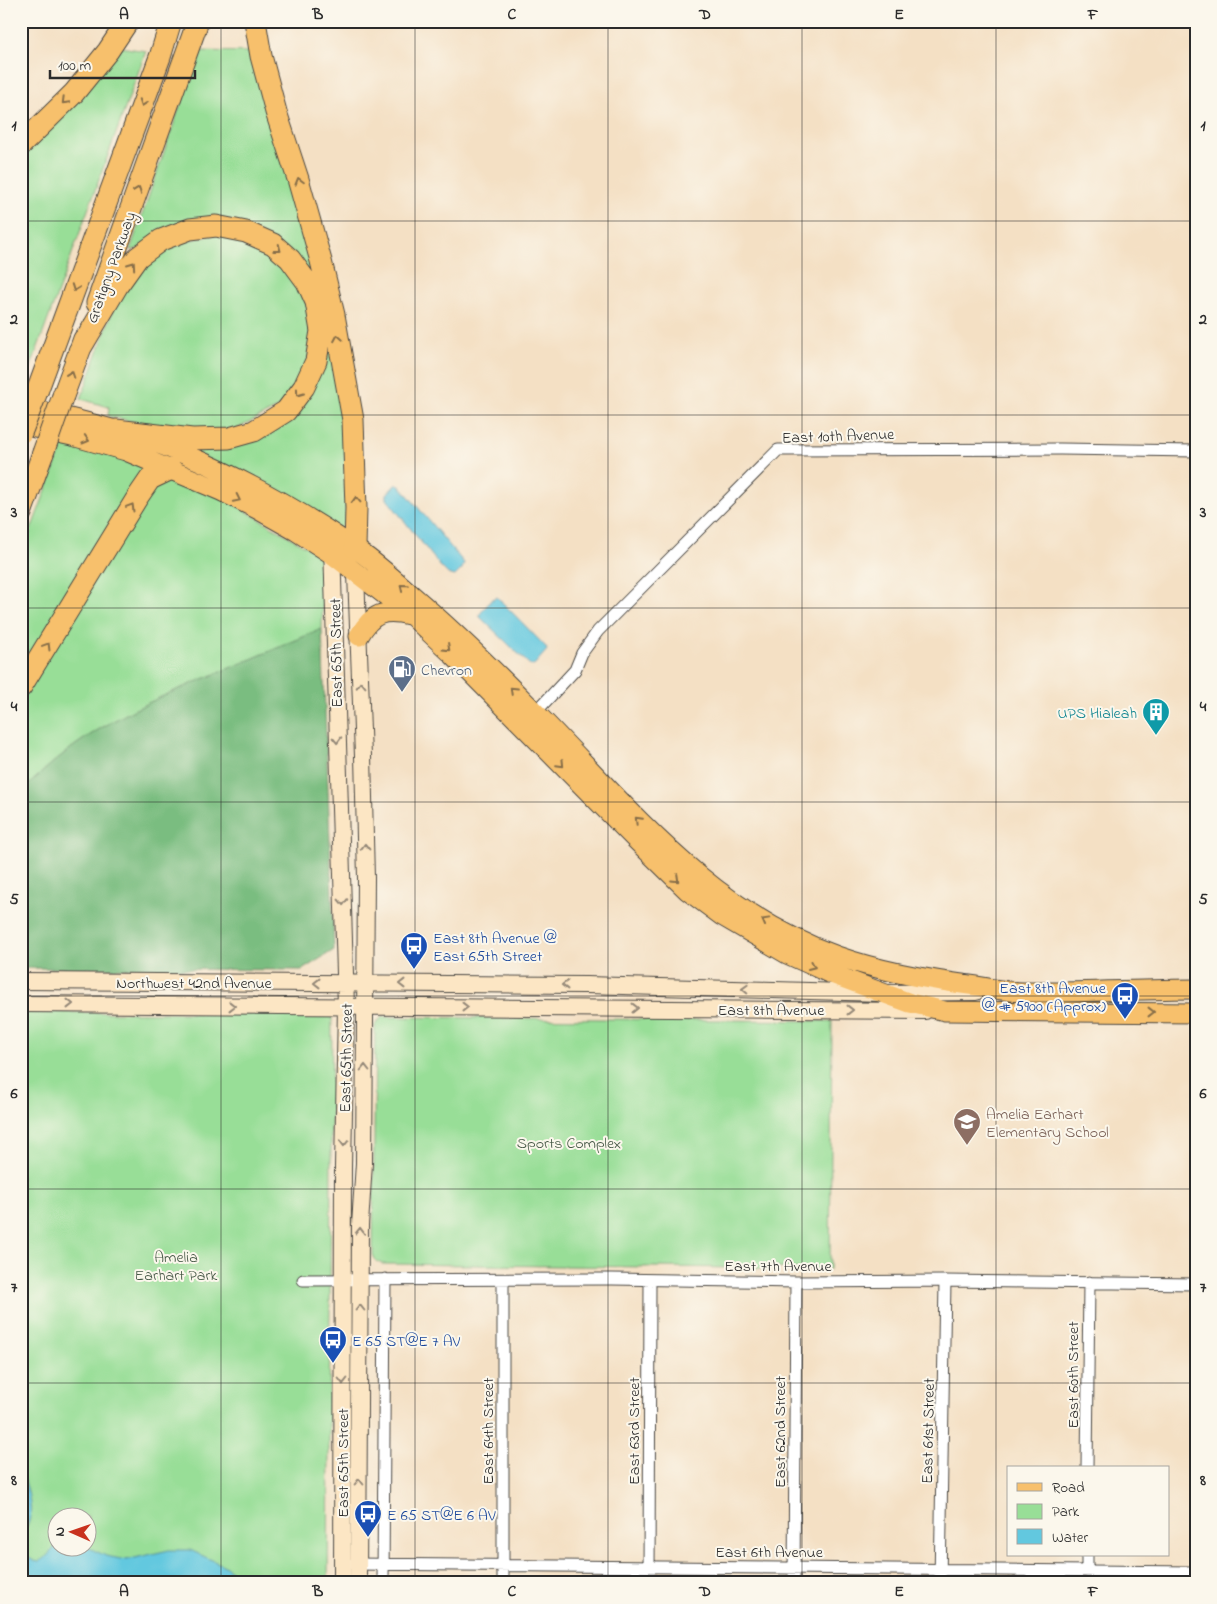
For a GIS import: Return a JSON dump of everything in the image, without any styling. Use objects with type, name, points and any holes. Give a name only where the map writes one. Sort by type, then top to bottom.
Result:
[{"type":"highway","points":[[21,145],[74,93],[108,51],[128,21]]},
{"type":"highway","name":"Gratigny Parkway","points":[[21,434],[160,57],[171,21]]},
{"type":"highway","name":"Gratigny Parkway","points":[[21,513],[198,21]]},
{"type":"highway","points":[[254,21],[276,112],[298,178],[334,315],[353,420],[356,508],[355,548]]},
{"type":"highway","points":[[79,351],[118,285],[138,257],[161,240],[190,229],[216,226],[246,232],[273,244],[290,258],[307,282],[316,302],[321,331],[318,354],[304,387],[286,411],[254,432],[229,438],[192,439],[116,430]]},
{"type":"highway","points":[[21,687],[150,479],[171,469]]},
{"type":"main road","points":[[21,406],[116,430],[177,451],[275,499],[355,548],[440,619],[529,719],[687,890],[757,938],[787,954],[829,973],[910,1003],[945,1011]]},
{"type":"main road","points":[[21,424],[126,451],[171,469],[257,509],[296,531],[332,555],[411,615],[529,719],[680,860],[712,887],[751,914],[794,938],[836,956],[890,972],[941,982],[1021,992]]},
{"type":"main road","name":"East 65th Street","points":[[332,534],[346,983],[342,1583]]},
{"type":"main road","name":"East 65th Street","points":[[355,548],[366,869],[364,1163],[360,1225],[358,1583]]},
{"type":"main road","points":[[359,636],[366,624],[377,615],[391,612],[411,615]]},
{"type":"main road","name":"Northwest 42nd Avenue","points":[[21,981],[366,983]]},
{"type":"main road","name":"East 8th Avenue","points":[[366,983],[586,985],[881,992],[1196,989]]},
{"type":"main road","points":[[586,985],[586,1008]]},
{"type":"main road","points":[[1086,991],[1086,1012]]},
{"type":"main road","name":"Northwest 42nd Avenue","points":[[21,1004],[346,1006]]},
{"type":"main road","name":"East 8th Avenue","points":[[346,1006],[1196,1013]]},
{"type":"street","name":"East 10th Avenue","points":[[529,719],[575,670],[582,653],[598,631],[778,450],[1066,449],[1196,451]]},
{"type":"street","name":"East 7th Avenue","points":[[303,1280],[945,1281],[1196,1284]]},
{"type":"street","points":[[383,1583],[385,1280]]},
{"type":"street","name":"East 64th Street","points":[[503,1280],[503,1583]]},
{"type":"street","name":"East 63rd Street","points":[[649,1583],[650,1280]]},
{"type":"street","name":"East 61st Street","points":[[940,1583],[945,1281]]},
{"type":"street","name":"East 62nd Street","points":[[794,1583],[796,1282]]},
{"type":"street","name":"East 60th Street","points":[[1087,1466],[1089,1282]]},
{"type":"street","points":[[1087,1556],[1087,1577]]},
{"type":"street","name":"East 6th Avenue","points":[[342,1564],[941,1569],[1087,1577],[1196,1572]]},
{"type":"green space","points":[[114,46],[146,51],[23,388],[21,388],[21,157],[40,138]]},
{"type":"green space","points":[[199,51],[254,52],[318,283],[233,221],[130,250]]},
{"type":"green space","points":[[219,234],[264,248],[295,277],[311,314],[309,361],[281,406],[229,433],[153,426],[108,416],[109,407],[81,399],[115,304],[133,273],[171,244]]},
{"type":"green space","points":[[331,334],[349,459],[345,523],[339,529],[176,443],[264,431]]},
{"type":"green space","points":[[65,440],[151,468],[21,678],[21,556]]},
{"type":"green space","points":[[172,477],[229,501],[320,555],[324,565],[322,629],[160,698],[110,723],[64,753],[21,793],[21,698],[142,496]]},
{"type":"green space","points":[[322,629],[334,950],[302,970],[21,968],[21,793],[64,753],[110,723],[160,698]]},
{"type":"green space","name":"Amelia Earhart Park","points":[[21,1012],[332,1014],[328,1583],[21,1583]]},
{"type":"green space","name":"Sports Complex","points":[[382,1017],[832,1021],[830,1269],[382,1264],[376,1261],[373,1255],[375,1025]]},
{"type":"water","points":[[396,484],[401,487],[464,563],[462,569],[455,576],[448,574],[441,567],[387,499],[387,494]]},
{"type":"water","points":[[497,597],[545,646],[547,650],[534,665],[530,665],[480,617],[480,614],[491,600]]},
{"type":"water","points":[[21,1472],[31,1507],[29,1520],[24,1531],[23,1543],[26,1556],[34,1561],[39,1562],[48,1555],[98,1556],[98,1552],[106,1556],[126,1560],[169,1550],[190,1550],[225,1566],[245,1583],[26,1583],[28,1571],[21,1567]]},
{"type":"place","name":"Chevron","points":[[402,693]]},
{"type":"place","name":"UPS Hialeah","points":[[1156,736]]},
{"type":"place","name":"East 8th Avenue @ East 65th Street","points":[[414,970]]},
{"type":"place","name":"East 8th Avenue @ # 5900 (Approx)","points":[[1125,1020]]},
{"type":"place","name":"Amelia Earhart Elementary School","points":[[967,1146]]},
{"type":"place","name":"E 65 ST@E 7 AV","points":[[333,1364]]},
{"type":"place","name":"E 65 ST@E 6 AV","points":[[368,1538]]}]
